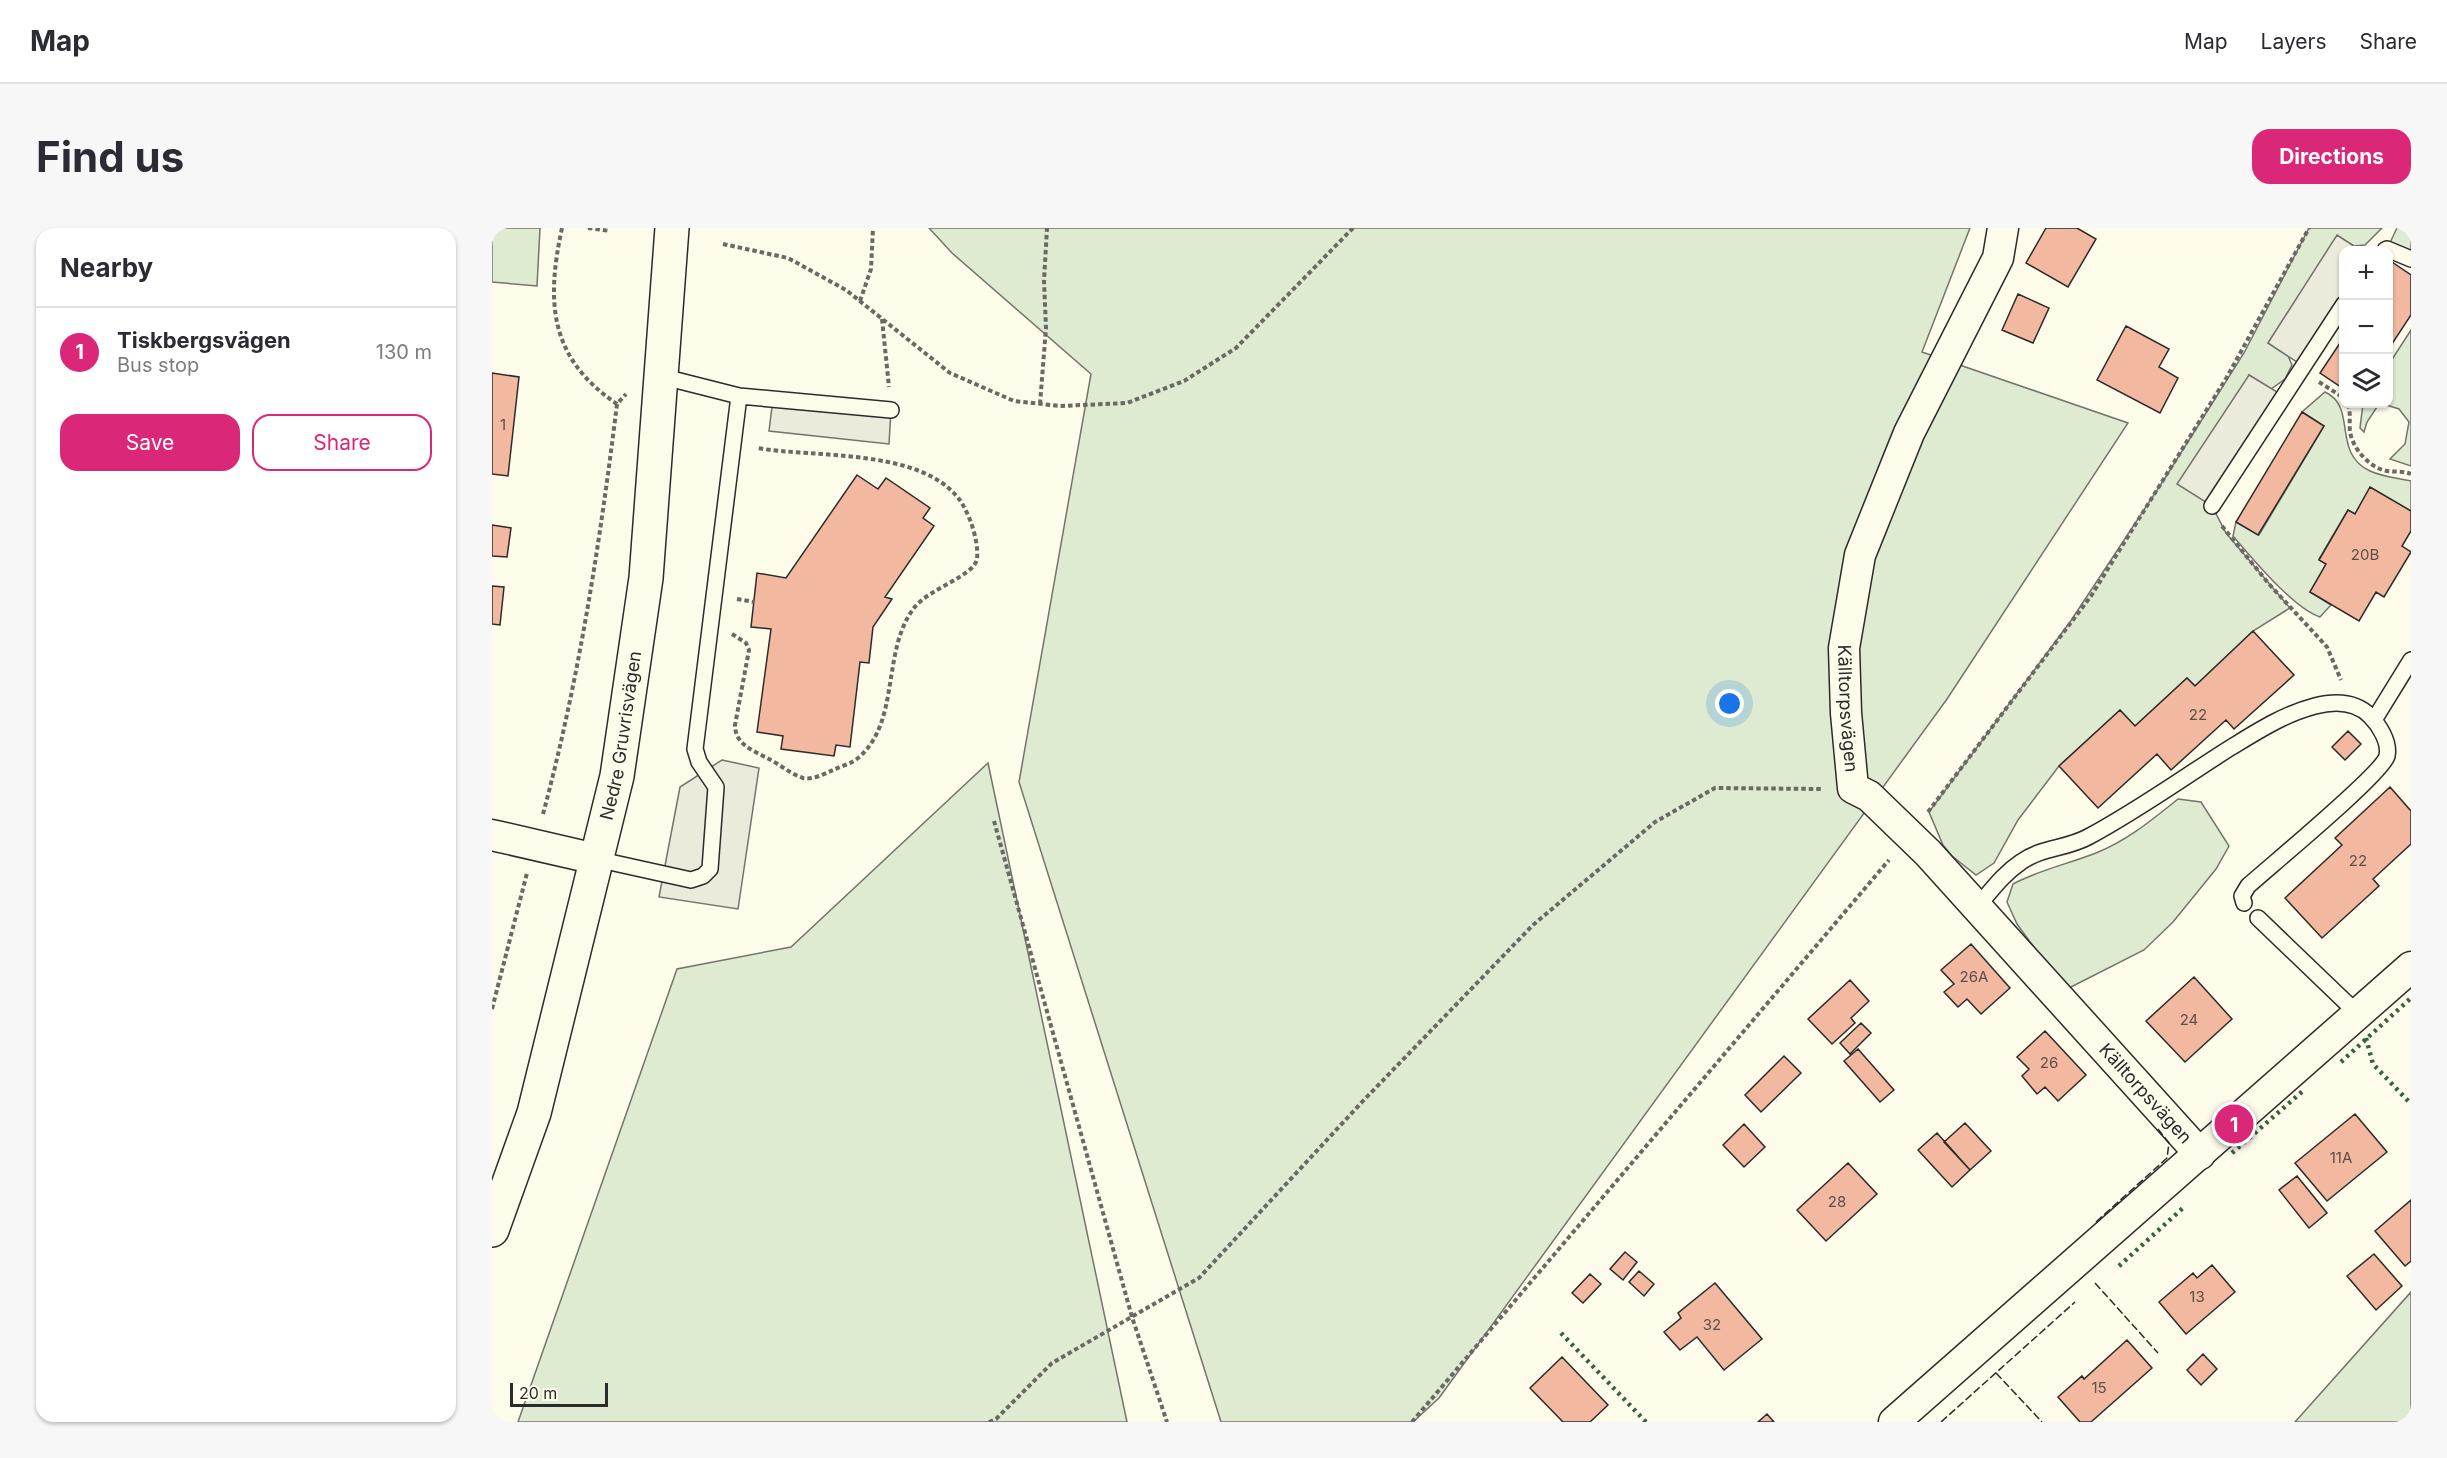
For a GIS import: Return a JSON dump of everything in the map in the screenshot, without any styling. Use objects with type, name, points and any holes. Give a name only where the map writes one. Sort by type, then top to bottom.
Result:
[{"type":"street","name":"Nedre Gruvrisvägen","points":[[492,1230],[534,1113],[617,776],[646,578],[672,228]]},
{"type":"street","name":"Källtorpsvägen","points":[[2002,228],[1998,258],[1909,433],[1860,555],[1844,648],[1846,713],[1853,788],[1869,796],[1928,852],[2200,1154]]},
{"type":"street","points":[[492,835],[596,859]]},
{"type":"street","name":"Källtorpsvägen","points":[[1894,1422],[2411,967]]},
{"type":"lane","points":[[2393,252],[2411,259]]},
{"type":"lane","points":[[2212,506],[2339,310]]},
{"type":"lane","points":[[660,375],[739,396],[884,409]]},
{"type":"lane","points":[[596,859],[691,880],[703,876],[710,868],[716,787],[699,762],[695,750],[739,396]]},
{"type":"lane","points":[[2374,720],[2411,660]]},
{"type":"lane","points":[[1977,907],[2006,873],[2022,861],[2042,849],[2087,838],[2275,720],[2316,705],[2351,703],[2374,720],[2386,740],[2386,757],[2375,772],[2353,793],[2248,886],[2242,896],[2244,903]]},
{"type":"lane","points":[[2258,918],[2358,1014]]},
{"type":"path","points":[[562,228],[552,286],[555,320],[562,343],[580,370],[600,392],[617,404]]},
{"type":"path","points":[[588,228],[610,231]]},
{"type":"path","points":[[860,302],[871,269],[873,228]]},
{"type":"path","points":[[1040,404],[1046,328],[1044,281],[1047,228]]},
{"type":"path","points":[[723,244],[788,258],[846,290],[950,373],[1014,401],[1060,406],[1126,403],[1184,381],[1236,348],[1353,228]]},
{"type":"path","points":[[882,319],[889,387],[884,409]]},
{"type":"path","points":[[492,1009],[507,959],[566,719],[593,575],[617,404],[630,388]]},
{"type":"path","points":[[2348,408],[2350,430],[2358,450],[2365,459],[2383,470],[2411,474]]},
{"type":"path","points":[[711,628],[724,630],[749,646],[735,725],[740,741],[799,776],[811,778],[856,760],[868,747],[883,717],[901,638],[910,615],[929,593],[971,571],[977,560],[974,535],[964,508],[953,493],[933,479],[881,460],[769,450]]},
{"type":"path","points":[[2212,506],[2226,533],[2327,647],[2351,703]]},
{"type":"path","points":[[989,1422],[996,1419],[1052,1363],[1199,1278],[1362,1102],[1533,925],[1655,822],[1714,788],[1785,791],[1853,788]]},
{"type":"path","points":[[994,821],[1132,1317],[1167,1422]]},
{"type":"green space","points":[[492,228],[540,228],[537,286],[492,282]]},
{"type":"green space","points":[[929,228],[1970,228],[1922,352],[2128,423],[1947,699],[1439,1398],[1413,1422],[1221,1422],[1019,782],[1091,374],[952,253]]},
{"type":"green space","points":[[2309,228],[2382,228],[2365,245],[2354,246],[2337,236],[2268,343],[2288,356],[2292,365],[2285,379],[2271,389],[2249,375],[2212,506],[2226,533],[2290,608],[2253,631],[2195,686],[2187,678],[2135,726],[2120,710],[2059,766],[2018,820],[1994,863],[1976,875],[1952,856],[1943,845],[1929,812],[2070,622],[2244,353]]},
{"type":"green space","points":[[2397,228],[2411,228],[2411,259],[2393,252],[2393,246],[2388,246]]},
{"type":"green space","points":[[2411,330],[2411,466],[2390,459],[2405,444],[2409,422],[2399,409],[2393,407],[2393,358]]},
{"type":"green space","points":[[2325,392],[2335,399],[2340,408],[2347,442],[2358,463],[2375,473],[2411,481],[2411,511],[2370,488],[2355,514],[2348,510],[2319,559],[2326,564],[2310,592],[2331,605],[2320,617],[2286,594],[2233,536],[2236,522],[2259,535],[2324,426],[2302,412]]},
{"type":"green space","points":[[2362,408],[2376,408],[2367,422],[2364,432],[2360,428]]},
{"type":"green space","points":[[988,763],[1127,1422],[518,1422],[677,969],[791,947]]},
{"type":"green space","points":[[2178,799],[2201,802],[2229,846],[2216,869],[2173,922],[2144,950],[2069,988],[2017,924],[2007,902],[2013,884],[2107,848],[2139,829]]},
{"type":"green space","points":[[2411,1292],[2411,1422],[2295,1422]]},
{"type":"shaded area","points":[[2337,235],[2354,246],[2339,246],[2339,310],[2303,366],[2268,343]]},
{"type":"shaded area","points":[[2249,375],[2282,395],[2212,506],[2177,484]]},
{"type":"shaded area","points":[[773,399],[891,410],[889,444],[769,431]]},
{"type":"shaded area","points":[[722,760],[759,768],[738,909],[659,897],[680,787]]},
{"type":"building","points":[[2046,228],[2077,228],[2096,239],[2068,287],[2026,263]]},
{"type":"building","points":[[2393,263],[2411,275],[2411,315],[2393,342]]},
{"type":"building","points":[[2018,294],[2049,308],[2033,343],[2002,330]]},
{"type":"building","points":[[2126,326],[2169,349],[2159,367],[2178,378],[2160,413],[2097,380]]},
{"type":"building","points":[[2339,344],[2339,386],[2320,373]]},
{"type":"building","points":[[492,373],[519,377],[508,476],[492,474]]},
{"type":"building","points":[[2302,412],[2324,426],[2258,535],[2236,522]]},
{"type":"building","points":[[857,475],[878,489],[886,478],[930,508],[923,518],[934,526],[885,597],[892,599],[873,627],[869,663],[860,662],[850,747],[836,745],[834,756],[781,749],[783,736],[757,732],[771,629],[751,627],[757,573],[786,578]]},
{"type":"building","points":[[2370,487],[2411,511],[2411,531],[2402,546],[2411,552],[2384,597],[2376,592],[2359,621],[2310,592],[2326,564],[2319,560],[2348,510],[2355,514]]},
{"type":"building","points":[[492,525],[511,528],[507,557],[492,556]]},
{"type":"building","points":[[492,586],[504,587],[500,625],[492,624]]},
{"type":"building","points":[[2253,631],[2294,675],[2234,729],[2226,720],[2171,770],[2157,754],[2098,808],[2059,766],[2120,710],[2135,726],[2187,678],[2195,686]]},
{"type":"building","points":[[2348,731],[2361,744],[2345,760],[2332,747]]},
{"type":"building","points":[[2390,787],[2411,811],[2411,844],[2373,879],[2379,886],[2322,938],[2285,898],[2342,845],[2335,838]]},
{"type":"building","points":[[1971,944],[2010,988],[1981,1014],[1967,999],[1958,1007],[1944,992],[1954,984],[1941,970]]},
{"type":"building","points":[[2194,977],[2232,1019],[2185,1062],[2146,1021]]},
{"type":"building","points":[[1850,980],[1869,1001],[1851,1018],[1855,1023],[1832,1044],[1808,1019]]},
{"type":"building","points":[[1861,1023],[1871,1033],[1850,1054],[1840,1043]]},
{"type":"building","points":[[2045,1031],[2086,1075],[2058,1101],[2045,1087],[2037,1094],[2022,1076],[2029,1069],[2017,1057]]},
{"type":"building","points":[[1858,1049],[1894,1090],[1880,1102],[1844,1061]]},
{"type":"building","points":[[1784,1056],[1801,1073],[1761,1112],[1745,1095]]},
{"type":"building","points":[[2355,1114],[2387,1152],[2327,1201],[2295,1163]]},
{"type":"building","points":[[1965,1123],[1991,1151],[1970,1170],[1944,1142]]},
{"type":"building","points":[[1744,1124],[1765,1147],[1744,1167],[1723,1145]]},
{"type":"building","points":[[1937,1133],[1970,1170],[1952,1187],[1918,1150]]},
{"type":"building","points":[[1848,1163],[1877,1194],[1826,1241],[1797,1210]]},
{"type":"building","points":[[2297,1176],[2327,1213],[2309,1228],[2279,1190]]},
{"type":"building","points":[[2411,1200],[2411,1261],[2405,1266],[2375,1231]]},
{"type":"building","points":[[1625,1252],[1637,1262],[1623,1280],[1610,1269]]},
{"type":"building","points":[[2374,1254],[2402,1286],[2376,1310],[2347,1276]]},
{"type":"building","points":[[2212,1265],[2235,1292],[2186,1334],[2159,1302],[2193,1273],[2197,1278]]},
{"type":"building","points":[[1639,1271],[1654,1284],[1644,1296],[1629,1282]]},
{"type":"building","points":[[1590,1274],[1601,1284],[1583,1303],[1572,1293]]},
{"type":"building","points":[[1715,1283],[1762,1339],[1724,1370],[1697,1337],[1680,1350],[1664,1332],[1681,1318],[1678,1313]]},
{"type":"building","points":[[2127,1340],[2152,1368],[2091,1422],[2080,1422],[2058,1397],[2082,1376],[2084,1379]]},
{"type":"building","points":[[2203,1354],[2217,1369],[2201,1385],[2187,1370]]},
{"type":"building","points":[[1562,1357],[1608,1405],[1590,1422],[1563,1422],[1530,1388]]},
{"type":"building","points":[[1767,1414],[1774,1422],[1758,1422]]},
{"type":"hedge","points":[[2341,1062],[2411,998]]},
{"type":"hedge","points":[[2366,1038],[2373,1064],[2411,1104]]},
{"type":"hedge","points":[[2232,1153],[2304,1090]]},
{"type":"hedge","points":[[2119,1266],[2184,1207]]},
{"type":"hedge","points":[[1561,1333],[1646,1422]]},
{"type":"fence","points":[[2096,1222],[2167,1158],[2169,1143],[2158,1129]]},
{"type":"fence","points":[[2095,1283],[2158,1353]]},
{"type":"fence","points":[[1941,1422],[2075,1302]]},
{"type":"fence","points":[[1996,1373],[2042,1422]]},
{"type":"place","name":"Tiskbergsvägen","points":[[2234,1124]]}]
